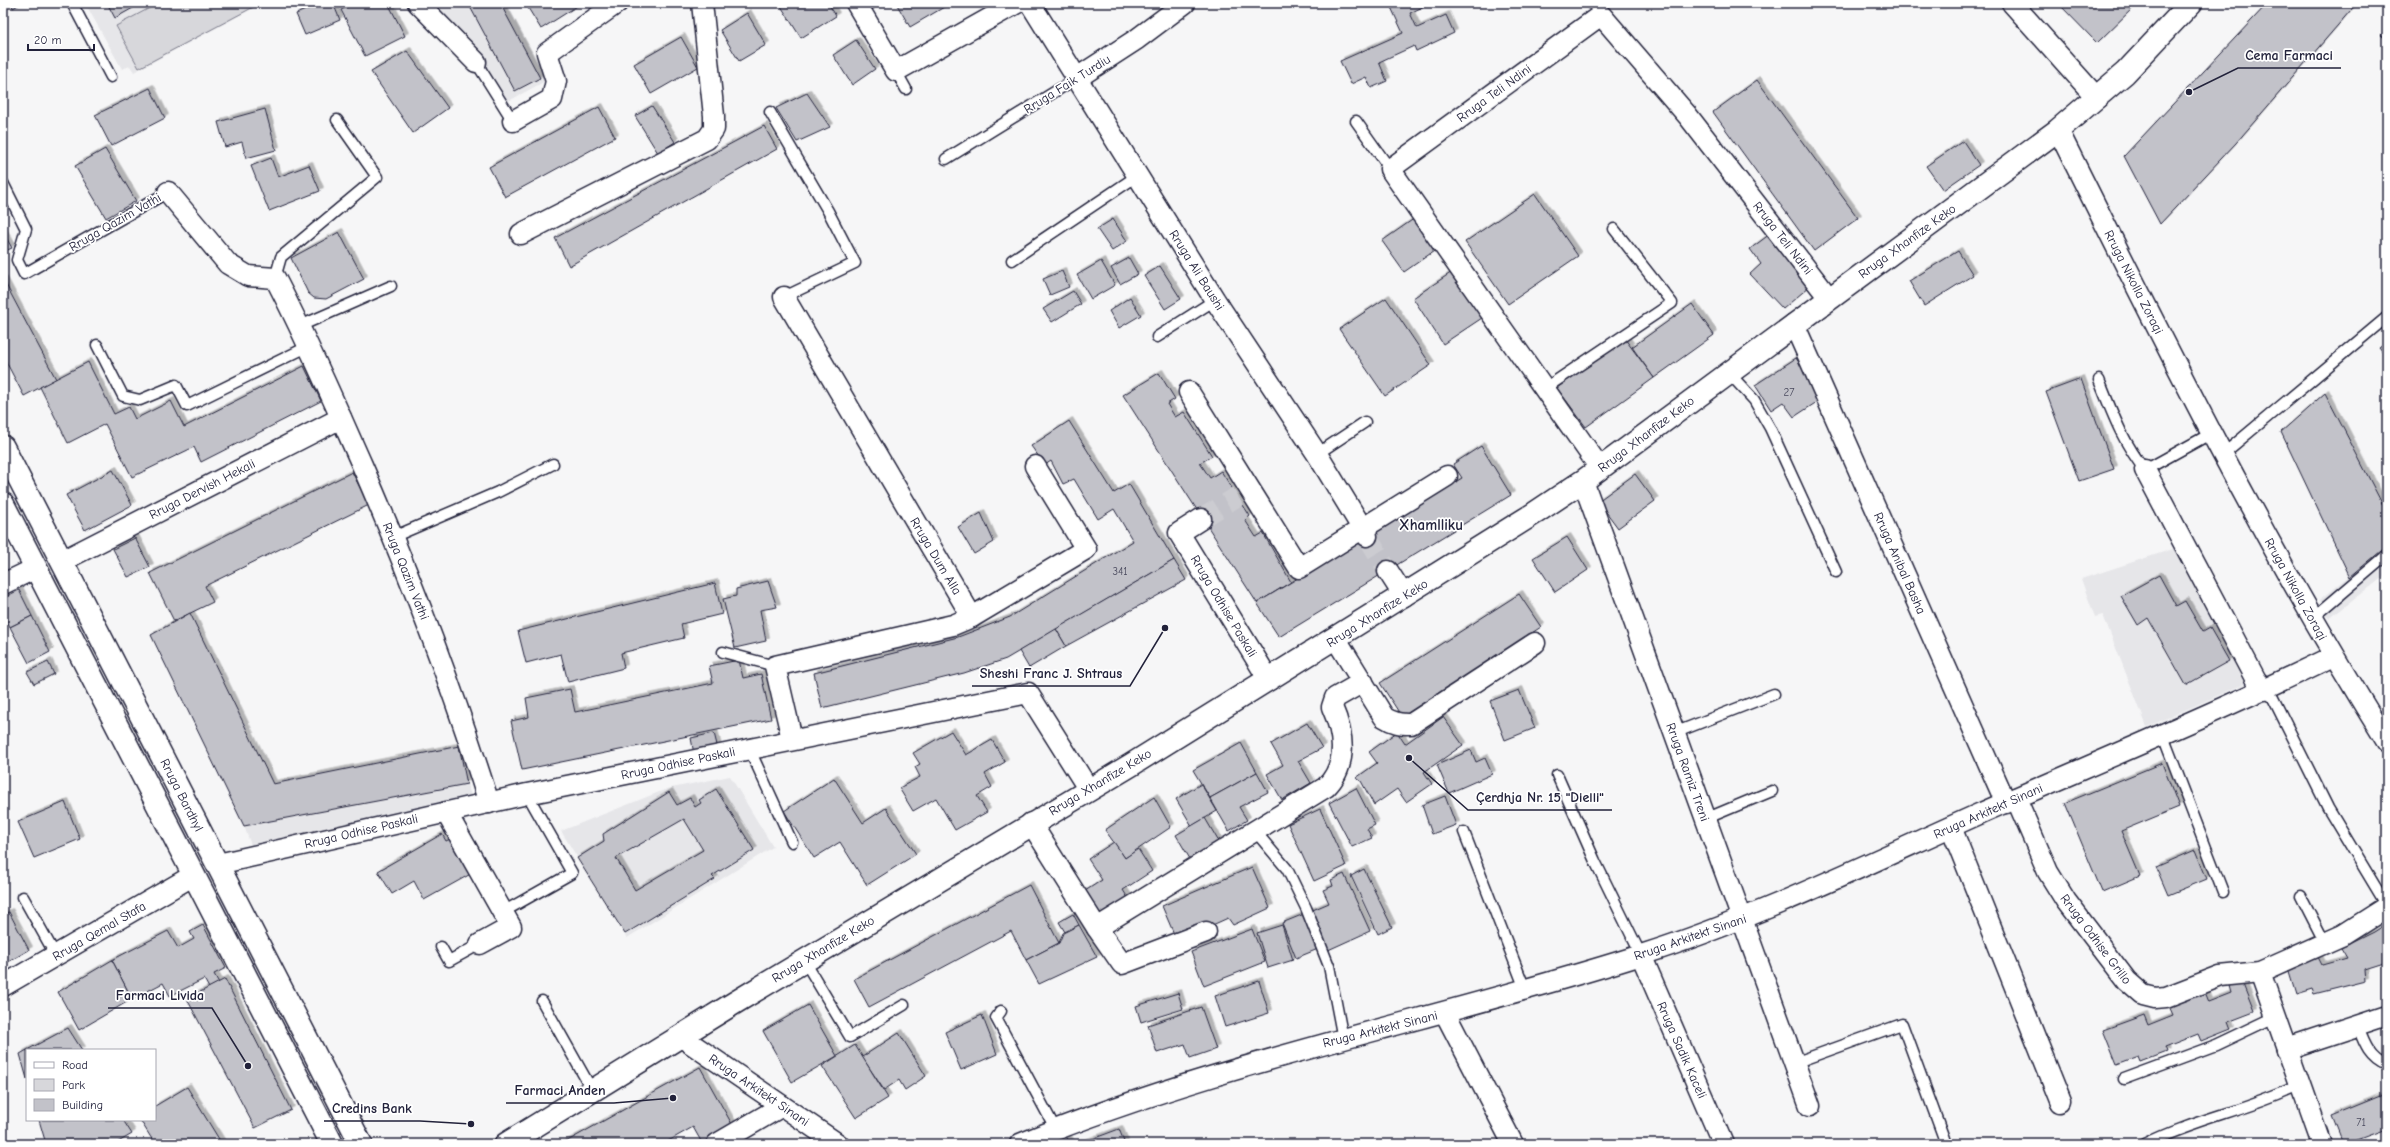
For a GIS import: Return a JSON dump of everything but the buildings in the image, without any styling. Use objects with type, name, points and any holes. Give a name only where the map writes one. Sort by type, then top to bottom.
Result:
[{"type":"main road","name":"Rruga Xhanfize Keko","points":[[506,1144],[804,960],[1031,823],[1089,790],[1336,639],[1582,481],[2058,130],[2125,73],[2192,3]]},
{"type":"main road","name":"Rruga Bardhyl","points":[[3,447],[361,1144]]},
{"type":"main road","name":"Rruga Bardhyl","points":[[3,504],[332,1144]]},
{"type":"street","points":[[418,3],[476,62]]},
{"type":"street","points":[[513,121],[552,99],[556,81],[547,53],[617,3]]},
{"type":"street","points":[[521,234],[707,139],[714,129],[714,116],[702,3]]},
{"type":"street","points":[[856,3],[896,71],[1017,3]]},
{"type":"street","name":"Rruga Ali Baushi","points":[[1030,3],[1215,300],[1317,454],[1365,532]]},
{"type":"street","name":"Rruga Faik Turdiu","points":[[1077,78],[1137,39],[1185,3]]},
{"type":"street","points":[[2012,3],[2097,98]]},
{"type":"street","name":"Rruga Teli Ndini","points":[[1390,169],[1596,9],[1688,116],[1830,298]]},
{"type":"street","name":"Rruga Nikolla Zoraqi","points":[[2058,130],[2210,434],[2333,656],[2387,742]]},
{"type":"street","points":[[1390,169],[1600,468]]},
{"type":"street","name":"Rruga Qazim Vathi","points":[[168,192],[228,264],[248,276],[275,278],[300,326],[393,537],[429,630],[489,802]]},
{"type":"street","name":"Rruga Dum Alla","points":[[784,297],[972,617]]},
{"type":"street","name":"Rruga Anibal Basha","points":[[1794,324],[2011,800]]},
{"type":"street","points":[[1189,392],[1243,493],[1299,568],[1365,532],[1447,476]]},
{"type":"street","name":"Rruga Dervish Hekali","points":[[62,561],[341,418]]},
{"type":"street","points":[[792,739],[775,666],[934,630],[972,617],[1086,549],[1035,466]]},
{"type":"street","points":[[2145,470],[2256,680],[2264,690]]},
{"type":"street","name":"Rruga Ramiz Treni","points":[[1582,481],[1810,1106]]},
{"type":"street","name":"Rruga Odhise Paskali","points":[[1201,519],[1179,532],[1269,680]]},
{"type":"street","points":[[3,584],[36,568]]},
{"type":"street","points":[[1388,570],[1404,596]]},
{"type":"street","points":[[1336,639],[1384,717],[1391,722],[1411,724],[1535,643]]},
{"type":"street","name":"Rruga Arkitekt Sinani","points":[[1020,1144],[1218,1073],[1445,1013],[1641,955],[1743,920],[2011,800],[2163,736],[2264,690],[2333,656]]},
{"type":"street","points":[[1097,928],[1326,787],[1335,778],[1340,766],[1342,755],[1337,718],[1332,707],[1335,698],[1363,682]]},
{"type":"street","name":"Rruga Odhise Paskali","points":[[218,864],[489,802],[792,739],[1028,693],[1089,790]]},
{"type":"street","name":"Rruga Odhise Grillo","points":[[2011,800],[2048,872],[2066,902],[2135,990],[2143,995],[2155,998],[2166,997],[2220,976],[2260,972]]},
{"type":"street","points":[[446,812],[511,927],[480,944]]},
{"type":"street","points":[[1031,823],[1097,928],[1122,964],[1206,932]]},
{"type":"street","points":[[1951,827],[2061,1102]]},
{"type":"street","name":"Rruga Qemal Stafa","points":[[3,986],[194,875]]},
{"type":"street","points":[[2321,1144],[2260,972],[2325,943],[2387,907]]},
{"type":"street","name":"Rruga Sadik Kaceli","points":[[1641,955],[1723,1144]]},
{"type":"street","points":[[1445,1013],[1513,1144]]},
{"type":"street","points":[[2287,1049],[2358,1027],[2387,1016]]},
{"type":"street","name":"Rruga Arkitekt Sinani","points":[[680,1036],[838,1144]]},
{"type":"street","points":[[717,1144],[782,1106]]},
{"type":"lane","points":[[72,3],[111,77]]},
{"type":"lane","points":[[476,62],[513,121]]},
{"type":"lane","points":[[896,71],[906,89]]},
{"type":"lane","name":"Rruga Faik Turdiu","points":[[946,159],[1077,78]]},
{"type":"lane","points":[[770,112],[828,211],[855,263],[784,297]]},
{"type":"lane","points":[[275,278],[281,257],[377,177],[337,120]]},
{"type":"lane","points":[[1356,121],[1390,169]]},
{"type":"lane","points":[[1012,260],[1137,176]]},
{"type":"lane","name":"Rruga Qazim Vathi","points":[[3,183],[26,229],[17,260],[24,274],[168,192]]},
{"type":"lane","points":[[1544,389],[1672,303],[1614,229]]},
{"type":"lane","points":[[300,326],[392,286]]},
{"type":"lane","points":[[1157,337],[1215,300]]},
{"type":"lane","points":[[2222,456],[2387,317]]},
{"type":"lane","points":[[97,345],[123,396],[140,400],[176,385],[187,406],[309,346]]},
{"type":"lane","points":[[1728,372],[1754,400],[1770,428],[1836,572]]},
{"type":"lane","points":[[2099,380],[2116,423],[2132,455],[2145,470],[2210,434]]},
{"type":"lane","points":[[1317,454],[1365,422]]},
{"type":"lane","points":[[393,537],[498,492],[553,464]]},
{"type":"lane","points":[[2313,618],[2387,555]]},
{"type":"lane","points":[[723,652],[775,666]]},
{"type":"lane","points":[[2264,690],[2273,698],[2328,808],[2387,907]]},
{"type":"lane","points":[[1674,734],[1774,694]]},
{"type":"lane","points":[[2163,736],[2224,892]]},
{"type":"lane","points":[[749,748],[792,842]]},
{"type":"lane","points":[[1557,775],[1595,861],[1641,955]]},
{"type":"lane","points":[[1705,819],[1772,791]]},
{"type":"lane","points":[[503,912],[572,873],[528,794]]},
{"type":"lane","points":[[1255,831],[1287,869],[1306,908],[1329,966],[1343,1039]]},
{"type":"lane","points":[[1464,832],[1525,989]]},
{"type":"lane","points":[[2301,896],[2325,943]]},
{"type":"lane","points":[[23,898],[56,956]]},
{"type":"lane","points":[[441,947],[449,961],[480,944]]},
{"type":"lane","points":[[804,960],[850,1037],[904,1005]]},
{"type":"lane","points":[[542,1001],[592,1090]]},
{"type":"lane","points":[[1001,1012],[996,1018],[1056,1130]]},
{"type":"lane","points":[[2124,1079],[2216,1045],[2275,1017]]},
{"type":"lane","points":[[1794,1063],[1902,1024],[1946,1144]]},
{"type":"lane","points":[[2358,1027],[2366,1048],[2371,1055],[2387,1065]]},
{"type":"lane","points":[[2145,1144],[2207,1119],[2271,1100],[2300,1085]]},
{"type":"shaded area","points":[[85,3],[263,3],[134,72],[130,66],[122,69]]},
{"type":"shaded area","points":[[431,3],[507,3],[547,80],[507,102],[480,58]]},
{"type":"shaded area","points":[[2387,546],[2387,574],[2329,619],[2320,600]]},
{"type":"shaded area","points":[[2176,548],[2251,681],[2147,727],[2103,615],[2095,617],[2081,579]]},
{"type":"shaded area","points":[[730,776],[773,847],[627,938],[561,831],[667,789]]},
{"type":"shaded area","points":[[467,784],[472,798],[252,848],[244,826]]},
{"type":"green space","points":[[159,3],[261,3],[139,68],[116,26]]},
{"type":"tunnel","points":[[1201,519],[1238,496]]},
{"type":"tunnel","points":[[1367,536],[1388,571]]},
{"type":"place","name":"Cema Farmaci","points":[[2189,92]]},
{"type":"place","name":"Sheshi Franc J. Shtraus","points":[[1165,628]]},
{"type":"place","name":"Çerdhja Nr. 15 \"Dielli\"","points":[[1409,758]]},
{"type":"place","name":"Farmaci Livida","points":[[248,1066]]},
{"type":"place","name":"Farmaci Anden","points":[[673,1098]]},
{"type":"place","name":"Credins Bank","points":[[471,1124]]},
{"type":"district","name":"Xhamlliku","points":[[1431,525]]}]
